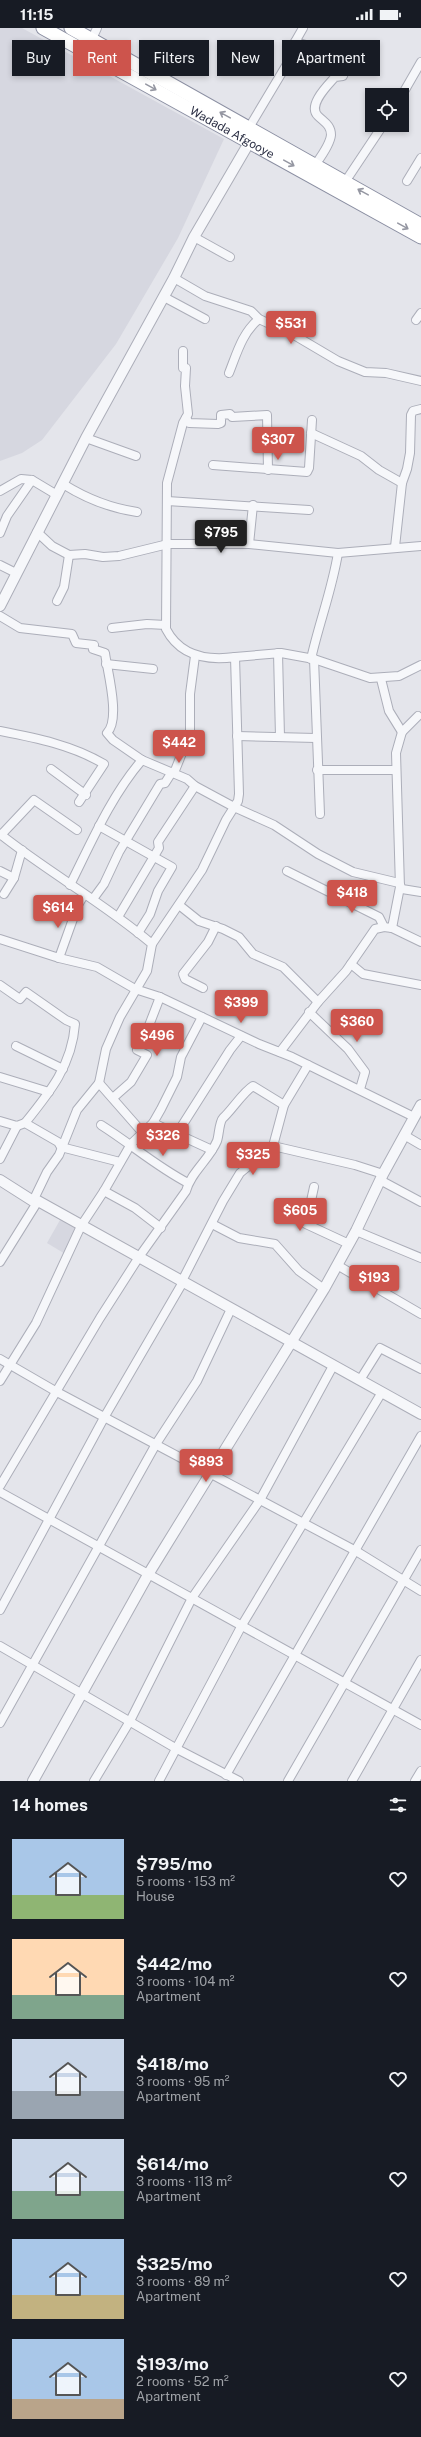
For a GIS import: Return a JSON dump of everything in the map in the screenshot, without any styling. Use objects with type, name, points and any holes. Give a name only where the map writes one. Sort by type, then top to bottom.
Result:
[{"type":"highway","name":"Wadada Afgooye","points":[[43,28],[249,135],[315,165],[421,225]]},
{"type":"highway","name":"Wadada Afgooye","points":[[71,28],[94,34],[249,135],[421,236]]},
{"type":"street","points":[[296,40],[302,28]]},
{"type":"street","points":[[406,88],[421,62]]},
{"type":"street","points":[[0,606],[86,438],[164,297],[194,237],[249,135],[253,123],[282,73]]},
{"type":"street","points":[[315,165],[331,136],[330,128],[316,115],[315,108],[320,93],[335,77],[343,76]]},
{"type":"street","points":[[345,182],[378,132]]},
{"type":"street","points":[[407,181],[421,158]]},
{"type":"street","points":[[194,237],[230,257]]},
{"type":"street","points":[[174,278],[205,296],[250,311],[259,319],[294,335],[338,361],[365,372],[386,373],[421,381]]},
{"type":"street","points":[[164,297],[205,319]]},
{"type":"street","points":[[416,320],[421,313]]},
{"type":"street","points":[[229,373],[240,344],[259,319]]},
{"type":"street","points":[[183,351],[183,368],[186,368],[185,386],[188,414],[167,483],[168,544],[166,625],[171,638],[179,648],[195,656],[214,660],[278,653],[312,659],[358,676],[381,679],[399,676],[421,665]]},
{"type":"street","points":[[395,547],[402,482],[408,470],[410,454],[411,415],[413,411],[421,409]]},
{"type":"street","points":[[186,418],[189,423],[218,424],[221,423],[221,415],[230,414],[232,417],[267,415],[268,470]]},
{"type":"street","points":[[213,465],[307,472],[309,468],[312,420]]},
{"type":"street","points":[[311,433],[361,456],[379,470],[402,482]]},
{"type":"street","points":[[86,438],[136,456]]},
{"type":"street","points":[[0,491],[21,479],[32,480],[57,495]]},
{"type":"street","points":[[0,533],[7,516],[32,480]]},
{"type":"street","points":[[63,484],[84,497],[107,506],[137,512]]},
{"type":"street","points":[[167,501],[253,505],[310,510]]},
{"type":"street","points":[[249,544],[253,505]]},
{"type":"street","points":[[37,532],[52,546],[69,555],[119,556],[168,544],[249,544],[338,553],[421,546]]},
{"type":"street","points":[[320,814],[312,659],[321,617],[333,584],[338,553]]},
{"type":"street","points":[[57,601],[64,587],[69,555]]},
{"type":"street","points":[[0,565],[16,573]]},
{"type":"street","points":[[0,616],[20,628],[72,634],[76,643],[94,645],[93,649],[105,653],[106,664],[111,678],[113,714],[110,730],[107,733],[114,740],[142,760],[173,772],[234,807],[274,825],[318,854],[353,872],[399,883],[402,889],[421,892]]},
{"type":"street","points":[[112,628],[147,624],[166,625]]},
{"type":"street","points":[[278,653],[280,737]]},
{"type":"street","points":[[92,899],[160,784],[164,783],[173,772],[190,734],[190,694],[195,656]]},
{"type":"street","points":[[0,1262],[59,1155],[60,1147],[77,1110],[99,1083],[106,1049],[135,989],[147,971],[152,944],[202,870],[234,807],[238,794],[235,657]]},
{"type":"street","points":[[106,664],[153,669]]},
{"type":"street","points":[[381,679],[389,711],[402,732]]},
{"type":"street","points":[[388,927],[399,883],[396,770],[397,746],[402,732],[418,716]]},
{"type":"street","points":[[0,731],[34,736],[67,747],[104,764],[86,795],[79,802]]},
{"type":"street","points":[[237,736],[316,738]]},
{"type":"street","points":[[70,885],[99,826],[133,770],[142,760]]},
{"type":"street","points":[[51,769],[86,795]]},
{"type":"street","points":[[317,770],[396,770]]},
{"type":"street","points":[[118,917],[159,848],[158,842],[163,832],[195,786]]},
{"type":"street","points":[[77,830],[34,800],[1,834],[70,885],[118,917],[152,944]]},
{"type":"street","points":[[99,826],[126,843],[154,856],[172,867],[158,891],[150,914],[138,933]]},
{"type":"street","points":[[4,894],[14,878],[22,850]]},
{"type":"street","points":[[0,871],[14,878]]},
{"type":"street","points":[[287,871],[378,917],[388,927],[421,942]]},
{"type":"street","points":[[59,958],[78,905],[84,894]]},
{"type":"street","points":[[179,905],[199,921],[216,926],[239,938],[253,954],[284,967],[318,1002]]},
{"type":"street","points":[[203,988],[185,979],[183,974],[208,942],[216,926]]},
{"type":"street","points":[[280,1052],[318,1002],[351,964],[375,929],[388,927]]},
{"type":"street","points":[[0,939],[59,958],[97,967],[135,989],[160,997],[242,1036],[280,1052],[360,1089],[414,1117]]},
{"type":"street","points":[[351,964],[364,974],[421,985]]},
{"type":"street","points":[[0,985],[20,999],[26,992],[66,1020],[75,1024],[74,1042],[63,1069],[49,1092],[25,1123],[17,1126],[0,1121]]},
{"type":"street","points":[[114,1097],[131,1082],[147,1055],[137,1050],[143,1041],[160,997]]},
{"type":"street","points":[[310,1012],[348,1048],[365,1072],[360,1089]]},
{"type":"street","points":[[0,1381],[36,1323],[81,1226],[104,1191],[131,1144],[153,1122],[177,1077],[181,1057],[202,1017]]},
{"type":"street","points":[[178,1132],[230,1050],[242,1036]]},
{"type":"street","points":[[16,1046],[63,1069]]},
{"type":"street","points":[[0,1610],[49,1518],[182,1281],[241,1171],[254,1163],[273,1146],[284,1105],[308,1065]]},
{"type":"street","points":[[0,1077],[49,1092]]},
{"type":"street","points":[[99,1083],[114,1097],[142,1132]]},
{"type":"street","points":[[0,1486],[100,1318],[139,1257],[186,1191],[188,1183],[212,1150],[216,1142],[222,1119],[230,1113],[253,1086],[284,1105]]},
{"type":"street","points":[[33,1781],[149,1573],[324,1289],[349,1244],[381,1177],[421,1105]]},
{"type":"street","points":[[153,1122],[178,1132],[212,1150]]},
{"type":"street","points":[[25,1123],[58,1142],[60,1147]]},
{"type":"street","points":[[102,1125],[131,1144],[162,1169],[188,1183]]},
{"type":"street","points":[[0,1159],[17,1126]]},
{"type":"street","points":[[404,1135],[421,1146]]},
{"type":"street","points":[[273,1146],[355,1165],[381,1177],[421,1202]]},
{"type":"street","points":[[60,1147],[120,1162]]},
{"type":"street","points":[[0,1180],[35,1201],[182,1281],[231,1310],[421,1413]]},
{"type":"street","points":[[314,1187],[306,1224],[349,1244]]},
{"type":"street","points":[[104,1191],[135,1208],[161,1228]]},
{"type":"street","points":[[212,1224],[239,1238],[274,1244],[299,1271],[324,1289]]},
{"type":"street","points":[[356,1230],[421,1258]]},
{"type":"street","points":[[337,1266],[421,1314]]},
{"type":"street","points":[[0,1723],[156,1444],[197,1381],[231,1310]]},
{"type":"street","points":[[360,1380],[380,1348],[421,1369]]},
{"type":"street","points":[[0,1359],[57,1392],[105,1416],[356,1551],[421,1591]]},
{"type":"street","points":[[94,1781],[130,1721],[192,1598],[260,1500],[333,1366]]},
{"type":"street","points":[[159,1781],[242,1625],[382,1392]]},
{"type":"street","points":[[226,1775],[421,1436]]},
{"type":"street","points":[[0,1492],[49,1518],[98,1547],[149,1573],[294,1656],[421,1725]]},
{"type":"street","points":[[288,1781],[421,1550]]},
{"type":"street","points":[[0,1646],[34,1664],[176,1749],[239,1781]]},
{"type":"street","points":[[352,1781],[421,1660]]},
{"type":"street","points":[[415,1781],[421,1771]]},
{"type":"shaded area","points":[[0,28],[22,28],[44,40],[12,40],[12,76],[65,76],[65,52],[73,56],[73,76],[109,76],[224,139],[178,238],[116,344],[42,440],[22,453],[0,461]]},
{"type":"shaded area","points":[[60,1220],[78,1228],[67,1255],[47,1243]]}]
